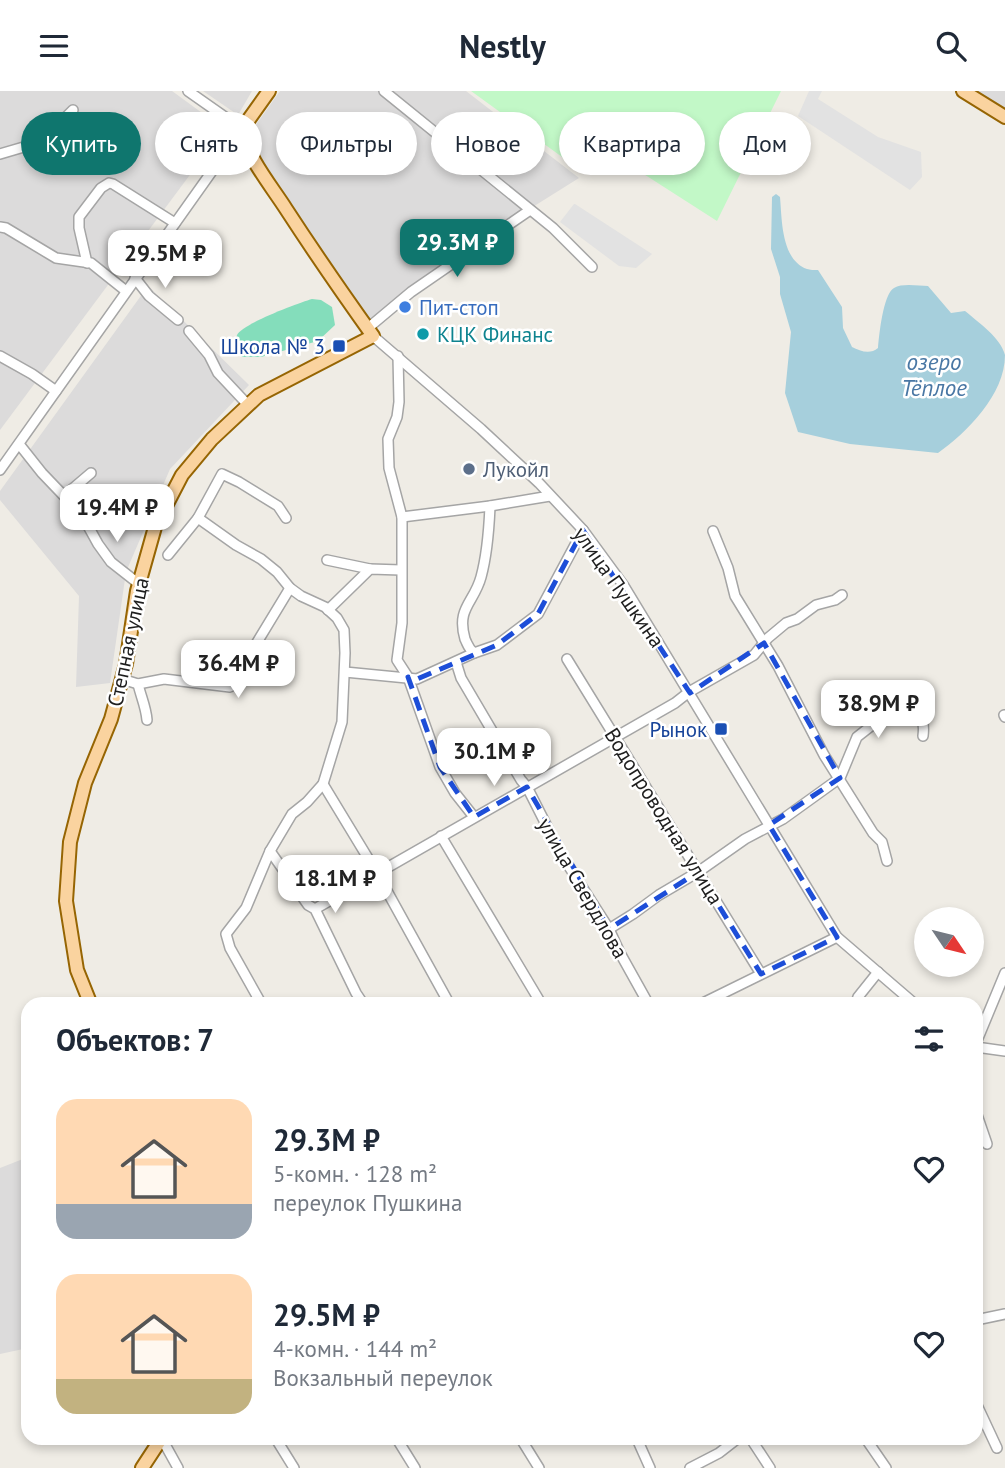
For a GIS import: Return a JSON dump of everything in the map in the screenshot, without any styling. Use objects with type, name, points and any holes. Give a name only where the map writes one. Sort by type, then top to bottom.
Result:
[{"type":"main road","points":[[254,112],[269,91]]},
{"type":"main road","points":[[967,92],[1005,117]]},
{"type":"main road","name":"улица Пушкина","points":[[262,173],[370,332]]},
{"type":"main road","name":"Степная улица","points":[[88,997],[77,970],[66,901],[70,842],[85,783],[111,719],[126,664],[139,584],[155,527],[182,475],[212,439],[259,395],[334,357],[370,332]]},
{"type":"main road","points":[[142,1468],[157,1445]]},
{"type":"street","points":[[188,91],[218,112]]},
{"type":"street","points":[[384,91],[553,228],[592,267]]},
{"type":"street","points":[[0,155],[34,144],[73,110]]},
{"type":"street","points":[[0,470],[209,175]]},
{"type":"street","points":[[87,263],[79,217],[101,188],[109,183],[175,223]]},
{"type":"street","points":[[370,332],[411,292],[530,210]]},
{"type":"street","points":[[0,227],[56,258],[91,263],[126,291]]},
{"type":"street","points":[[135,278],[149,296],[178,320]]},
{"type":"street","points":[[189,331],[218,373],[248,405]]},
{"type":"street","name":"улица Пушкина","points":[[370,332],[481,429],[583,530],[624,586],[837,937],[907,997]]},
{"type":"street","points":[[0,356],[56,391]]},
{"type":"street","points":[[398,356],[399,403],[397,417],[388,439],[389,468],[402,517],[402,622],[397,660],[408,677],[440,767],[455,793],[474,817]]},
{"type":"street","points":[[19,444],[64,496],[91,473]]},
{"type":"street","points":[[168,555],[198,518],[222,474],[278,506],[286,519]]},
{"type":"street","points":[[402,517],[550,496]]},
{"type":"street","points":[[474,653],[468,648],[461,626],[465,609],[481,580],[490,506]]},
{"type":"street","points":[[82,515],[111,562],[139,584]]},
{"type":"street","points":[[198,518],[261,559],[277,572],[290,588],[327,609],[337,618],[344,630],[342,722],[323,784],[292,814],[270,851],[246,908],[226,934],[230,947],[258,997]]},
{"type":"street","points":[[345,672],[417,679],[497,645],[538,614],[583,530]]},
{"type":"street","points":[[712,531],[728,568],[735,596],[778,666],[824,755],[873,833],[882,842],[887,861]]},
{"type":"street","points":[[327,560],[370,569],[401,570]]},
{"type":"street","points":[[327,609],[370,569]]},
{"type":"street","points":[[122,678],[138,684],[164,680],[230,687],[290,588]]},
{"type":"street","points":[[315,909],[675,703],[689,692],[754,655],[786,623],[797,619],[816,605],[835,600],[842,595]]},
{"type":"street","name":"Водопроводная улица","points":[[567,659],[761,974]]},
{"type":"street","name":"улица Свердлова","points":[[456,661],[461,678],[527,787],[561,854],[609,929],[645,997]]},
{"type":"street","points":[[138,684],[147,720]]},
{"type":"street","points":[[609,929],[745,839],[783,819],[840,778],[857,737],[908,697],[915,703],[924,723],[923,736]]},
{"type":"street","points":[[323,784],[377,873],[446,997]]},
{"type":"street","points":[[441,836],[537,997]]},
{"type":"street","points":[[270,851],[308,905],[315,909],[359,997]]},
{"type":"street","points":[[715,997],[837,937]]},
{"type":"street","points":[[858,997],[878,972]]},
{"type":"street","points":[[983,1028],[1005,973]]},
{"type":"street","points":[[983,1046],[1005,1051]]},
{"type":"street","points":[[983,1132],[987,1144]]},
{"type":"street","points":[[983,1318],[1005,1314]]},
{"type":"street","points":[[983,1419],[996,1448]]},
{"type":"street","points":[[165,1445],[178,1468]]},
{"type":"street","points":[[280,1445],[294,1468]]},
{"type":"street","points":[[401,1445],[415,1468]]},
{"type":"street","points":[[525,1445],[539,1468]]},
{"type":"street","points":[[640,1445],[650,1468]]},
{"type":"street","points":[[690,1468],[729,1445]]},
{"type":"street","points":[[755,1445],[771,1468]]},
{"type":"street","points":[[870,1445],[886,1468]]},
{"type":"highlighted area","points":[[583,530],[690,693],[764,643],[840,778],[769,825],[837,937],[761,974],[698,872],[609,929],[527,787],[474,817],[440,767],[408,677],[417,679],[497,645],[538,614]]},
{"type":"shaded area","points":[[0,91],[172,91],[201,112],[155,112],[155,175],[190,175],[0,430]]},
{"type":"shaded area","points":[[203,91],[252,91],[240,112],[234,112]]},
{"type":"shaded area","points":[[280,91],[466,91],[493,112],[431,112],[431,175],[545,175],[545,152],[559,163],[559,175],[575,175],[579,178],[466,249],[368,320],[349,288],[262,167],[262,116]]},
{"type":"shaded area","points":[[809,91],[822,91],[818,99],[878,137],[921,152],[922,177],[910,190],[811,125],[811,112],[800,112]]},
{"type":"shaded area","points":[[973,91],[1005,91],[1005,111]]},
{"type":"shaded area","points":[[574,204],[652,254],[636,268],[619,266],[560,222]]},
{"type":"shaded area","points":[[148,286],[249,385],[170,469],[126,572],[110,683],[76,687],[79,596],[0,500],[0,491]]},
{"type":"shaded area","points":[[21,1160],[21,1350],[0,1354],[0,1168]]},
{"type":"green space","points":[[471,91],[781,91],[771,112],[719,112],[719,175],[740,175],[717,221],[645,175],[705,175],[705,112],[559,112],[559,155],[545,145],[545,112],[500,112]]},
{"type":"green space","points":[[312,299],[321,300],[332,307],[335,325],[318,341],[261,357],[242,357],[236,341],[241,330],[271,314]]},
{"type":"water","name":"озеро Тёплое","points":[[776,194],[780,197],[784,238],[792,257],[807,269],[818,270],[842,307],[843,328],[852,347],[868,352],[878,348],[887,298],[894,288],[906,285],[928,286],[951,313],[965,311],[988,331],[1003,349],[1003,370],[991,398],[972,424],[938,453],[850,444],[798,432],[785,393],[791,332],[780,294],[780,277],[771,249],[772,197]]},
{"type":"place","name":"Пит-стоп","points":[[405,307]]},
{"type":"place","name":"КЦК Финанс","points":[[423,334]]},
{"type":"place","name":"Школа № 3","points":[[339,346]]},
{"type":"place","name":"Лукойл","points":[[469,469]]},
{"type":"place","name":"Рынок","points":[[721,729]]}]
